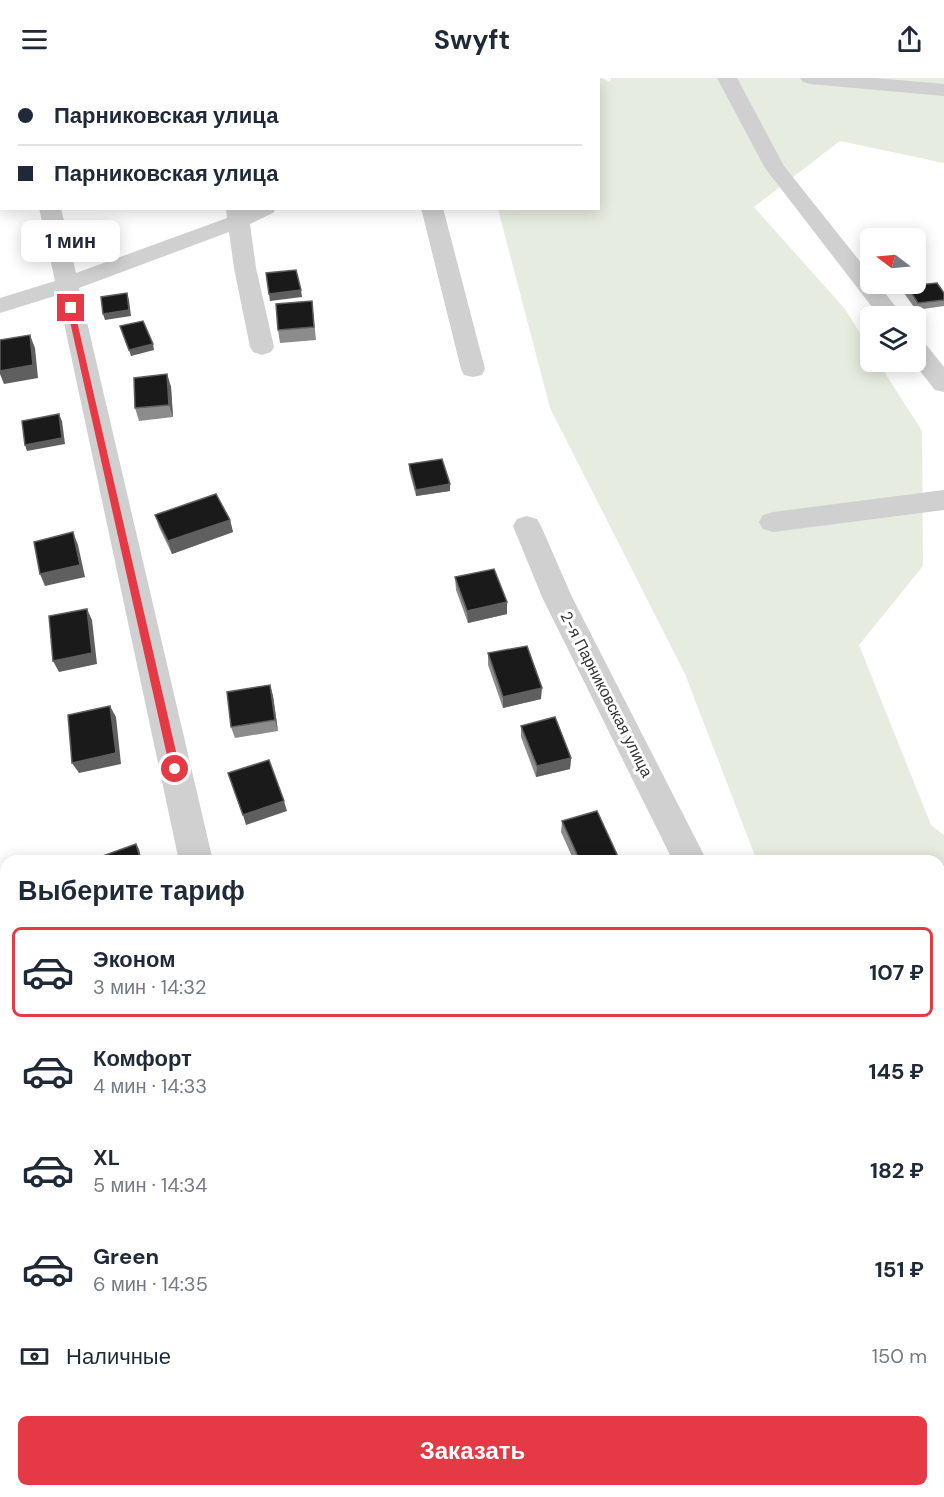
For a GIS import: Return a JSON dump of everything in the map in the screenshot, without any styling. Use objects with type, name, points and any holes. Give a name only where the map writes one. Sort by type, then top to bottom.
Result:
[{"type":"street","points":[[580,78],[586,78]]},
{"type":"street","points":[[727,78],[775,168],[883,306]]},
{"type":"street","points":[[810,78],[944,90]]},
{"type":"street","points":[[50,210],[65,285],[195,855]]},
{"type":"street","points":[[0,306],[65,285],[238,215],[257,210]]},
{"type":"street","points":[[433,210],[473,369]]},
{"type":"street","points":[[238,215],[245,268],[262,347]]},
{"type":"street","points":[[926,361],[944,384]]},
{"type":"street","points":[[773,522],[944,500]]},
{"type":"street","name":"2-я Парниковская улица","points":[[527,526],[557,597],[687,855]]},
{"type":"shaded area","points":[[600,78],[610,82],[611,78],[944,78],[944,163],[840,141],[754,207],[845,309],[860,333],[860,372],[884,372],[922,431],[923,566],[859,645],[931,825],[944,835],[944,855],[755,855],[685,674],[550,408],[498,210],[600,210]]},
{"type":"building","points":[[296,270],[301,290],[269,294],[266,273]]},
{"type":"building","points":[[937,283],[944,293],[944,300],[918,303],[912,294],[926,294],[926,284]]},
{"type":"building","points":[[127,293],[129,310],[103,314],[101,297]]},
{"type":"building","points":[[312,301],[314,327],[278,330],[276,304]]},
{"type":"building","points":[[143,321],[153,344],[129,350],[120,326]]},
{"type":"building","points":[[30,335],[33,365],[0,371],[0,340]]},
{"type":"building","points":[[167,374],[169,405],[135,408],[134,378]]},
{"type":"building","points":[[59,414],[62,438],[25,445],[22,421]]},
{"type":"building","points":[[442,459],[450,484],[416,490],[409,464]]},
{"type":"building","points":[[216,494],[230,520],[168,541],[155,515]]},
{"type":"building","points":[[73,532],[80,565],[40,574],[34,542]]},
{"type":"building","points":[[494,569],[507,602],[467,611],[455,577]]},
{"type":"building","points":[[87,609],[92,653],[53,661],[49,616]]},
{"type":"building","points":[[527,646],[542,688],[503,697],[488,653]]},
{"type":"building","points":[[270,685],[275,720],[231,727],[227,692]]},
{"type":"building","points":[[110,706],[116,753],[72,763],[68,715]]},
{"type":"building","points":[[555,717],[571,758],[537,766],[521,726]]},
{"type":"building","points":[[269,760],[284,801],[243,815],[228,773]]},
{"type":"building","points":[[597,811],[617,855],[577,855],[562,821]]},
{"type":"building","points":[[136,844],[139,855],[106,855]]},
{"type":"route","points":[[71,308],[175,769]]}]
